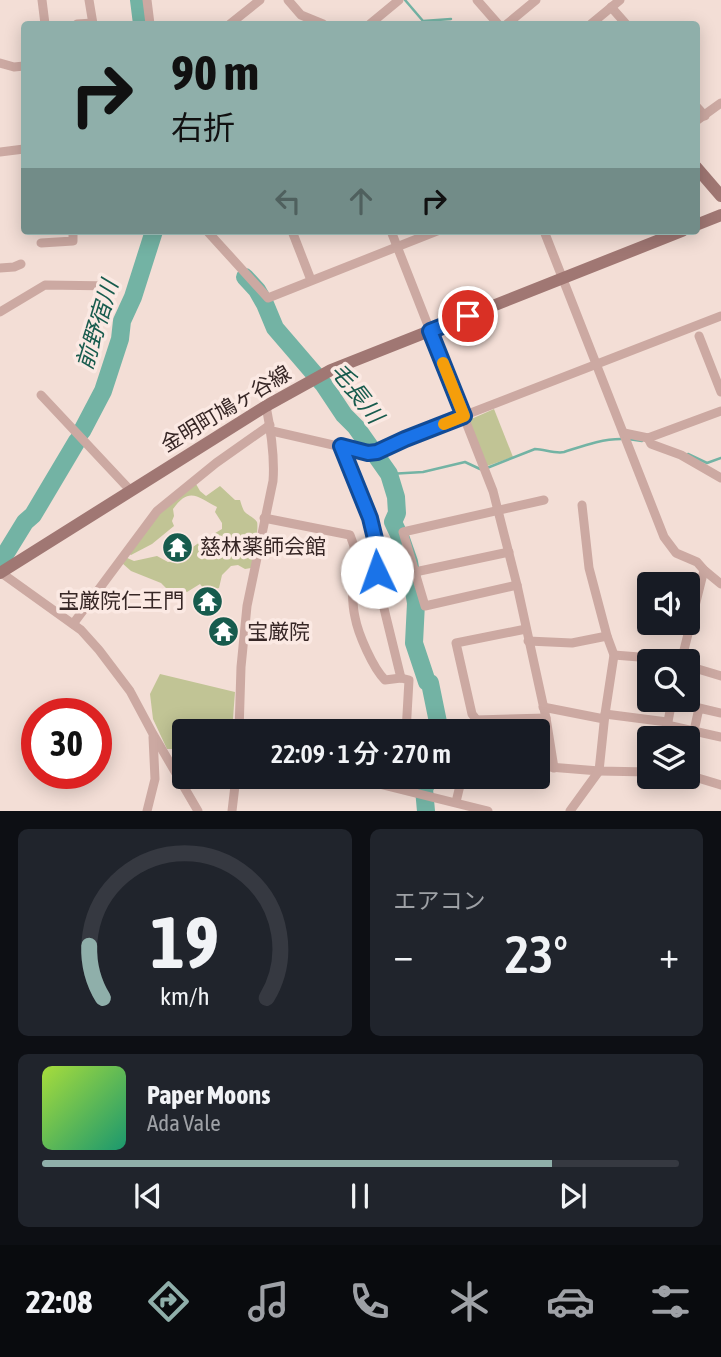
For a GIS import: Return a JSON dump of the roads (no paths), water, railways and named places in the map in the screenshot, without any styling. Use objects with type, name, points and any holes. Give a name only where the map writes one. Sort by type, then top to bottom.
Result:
[{"type":"main road","points":[[700,172],[721,196]]},
{"type":"main road","points":[[700,223],[721,215]]},
{"type":"main road","name":"金明町鳩ヶ谷線","points":[[0,572],[267,406],[326,373],[672,235]]},
{"type":"street","points":[[42,0],[45,21]]},
{"type":"street","points":[[89,0],[92,21]]},
{"type":"street","points":[[147,0],[150,21]]},
{"type":"street","points":[[234,21],[260,0]]},
{"type":"street","points":[[288,0],[301,15],[316,21]]},
{"type":"street","points":[[374,21],[399,0]]},
{"type":"street","points":[[477,0],[495,21]]},
{"type":"street","points":[[511,21],[536,0]]},
{"type":"street","points":[[595,21],[620,0]]},
{"type":"street","points":[[611,7],[623,21]]},
{"type":"street","points":[[0,63],[21,66]]},
{"type":"street","points":[[701,118],[721,103]]},
{"type":"street","points":[[0,152],[21,149]]},
{"type":"street","points":[[41,243],[73,241],[73,235]]},
{"type":"street","points":[[211,235],[268,298],[426,235]]},
{"type":"street","points":[[294,235],[311,280]]},
{"type":"street","points":[[393,235],[493,491],[517,585],[554,768]]},
{"type":"street","points":[[546,235],[664,537],[676,553],[697,562],[721,584]]},
{"type":"street","points":[[0,268],[21,264]]},
{"type":"street","points":[[0,312],[46,285],[114,286]]},
{"type":"street","points":[[73,624],[157,511],[216,463],[271,428],[368,453],[377,452],[721,316]]},
{"type":"street","points":[[699,336],[721,392]]},
{"type":"street","points":[[41,395],[130,490]]},
{"type":"street","points":[[240,719],[247,606],[273,481],[271,428],[267,406]]},
{"type":"street","points":[[624,433],[648,438],[721,411]]},
{"type":"street","points":[[648,438],[651,444],[681,455],[721,478]]},
{"type":"street","points":[[341,446],[364,503],[376,543],[379,589],[401,678]]},
{"type":"street","points":[[517,585],[425,606],[403,532],[544,500]]},
{"type":"street","points":[[570,811],[599,771],[614,654],[589,568],[582,505]]},
{"type":"street","points":[[264,518],[350,535],[354,546],[355,617],[378,673],[385,680],[409,680],[407,719]]},
{"type":"street","points":[[415,572],[509,552]]},
{"type":"street","points":[[684,649],[704,569]]},
{"type":"street","points":[[0,572],[81,630],[99,650],[130,691],[198,811]]},
{"type":"street","points":[[475,719],[456,643],[526,629]]},
{"type":"street","points":[[528,641],[572,643],[607,636]]},
{"type":"street","points":[[614,654],[637,656]]},
{"type":"street","points":[[700,670],[721,676]]},
{"type":"street","points":[[543,707],[675,726]]},
{"type":"street","points":[[695,726],[699,708],[721,713]]},
{"type":"street","points":[[667,724],[670,712]]},
{"type":"street","points":[[511,719],[546,718]]},
{"type":"street","points":[[700,732],[721,737]]},
{"type":"street","points":[[148,811],[155,779],[153,734]]},
{"type":"street","points":[[550,768],[637,772]]},
{"type":"street","points":[[700,779],[721,785]]},
{"type":"street","points":[[232,811],[235,789]]},
{"type":"street","points":[[400,789],[488,811]]},
{"type":"street","points":[[456,802],[459,789]]},
{"type":"waterway","name":"毛長川","points":[[139,0],[142,21]]},
{"type":"waterway","points":[[405,0],[423,21],[451,19]]},
{"type":"waterway","name":"前野宿川","points":[[82,431],[103,391],[120,339],[122,321],[133,297],[153,235]]},
{"type":"waterway","name":"毛長川","points":[[245,277],[257,290],[275,328],[324,385],[389,474],[396,497],[397,513],[393,522],[409,562],[416,603],[414,643],[427,682],[430,683],[437,719]]},
{"type":"waterway","points":[[487,468],[535,449],[561,452],[621,439]]},
{"type":"waterway","points":[[628,439],[642,441]]},
{"type":"waterway","name":"前野宿川","points":[[1,561],[25,522],[33,515],[77,441]]},
{"type":"waterway","points":[[688,454],[707,463],[721,458]]},
{"type":"waterway","points":[[389,474],[423,472],[465,462],[480,469]]},
{"type":"waterway","points":[[424,789],[426,811]]},
{"type":"place","name":"慈林薬師会館","points":[[177,547]]},
{"type":"place","name":"宝厳院仁王門","points":[[207,601]]},
{"type":"place","name":"宝厳院","points":[[224,632]]}]
